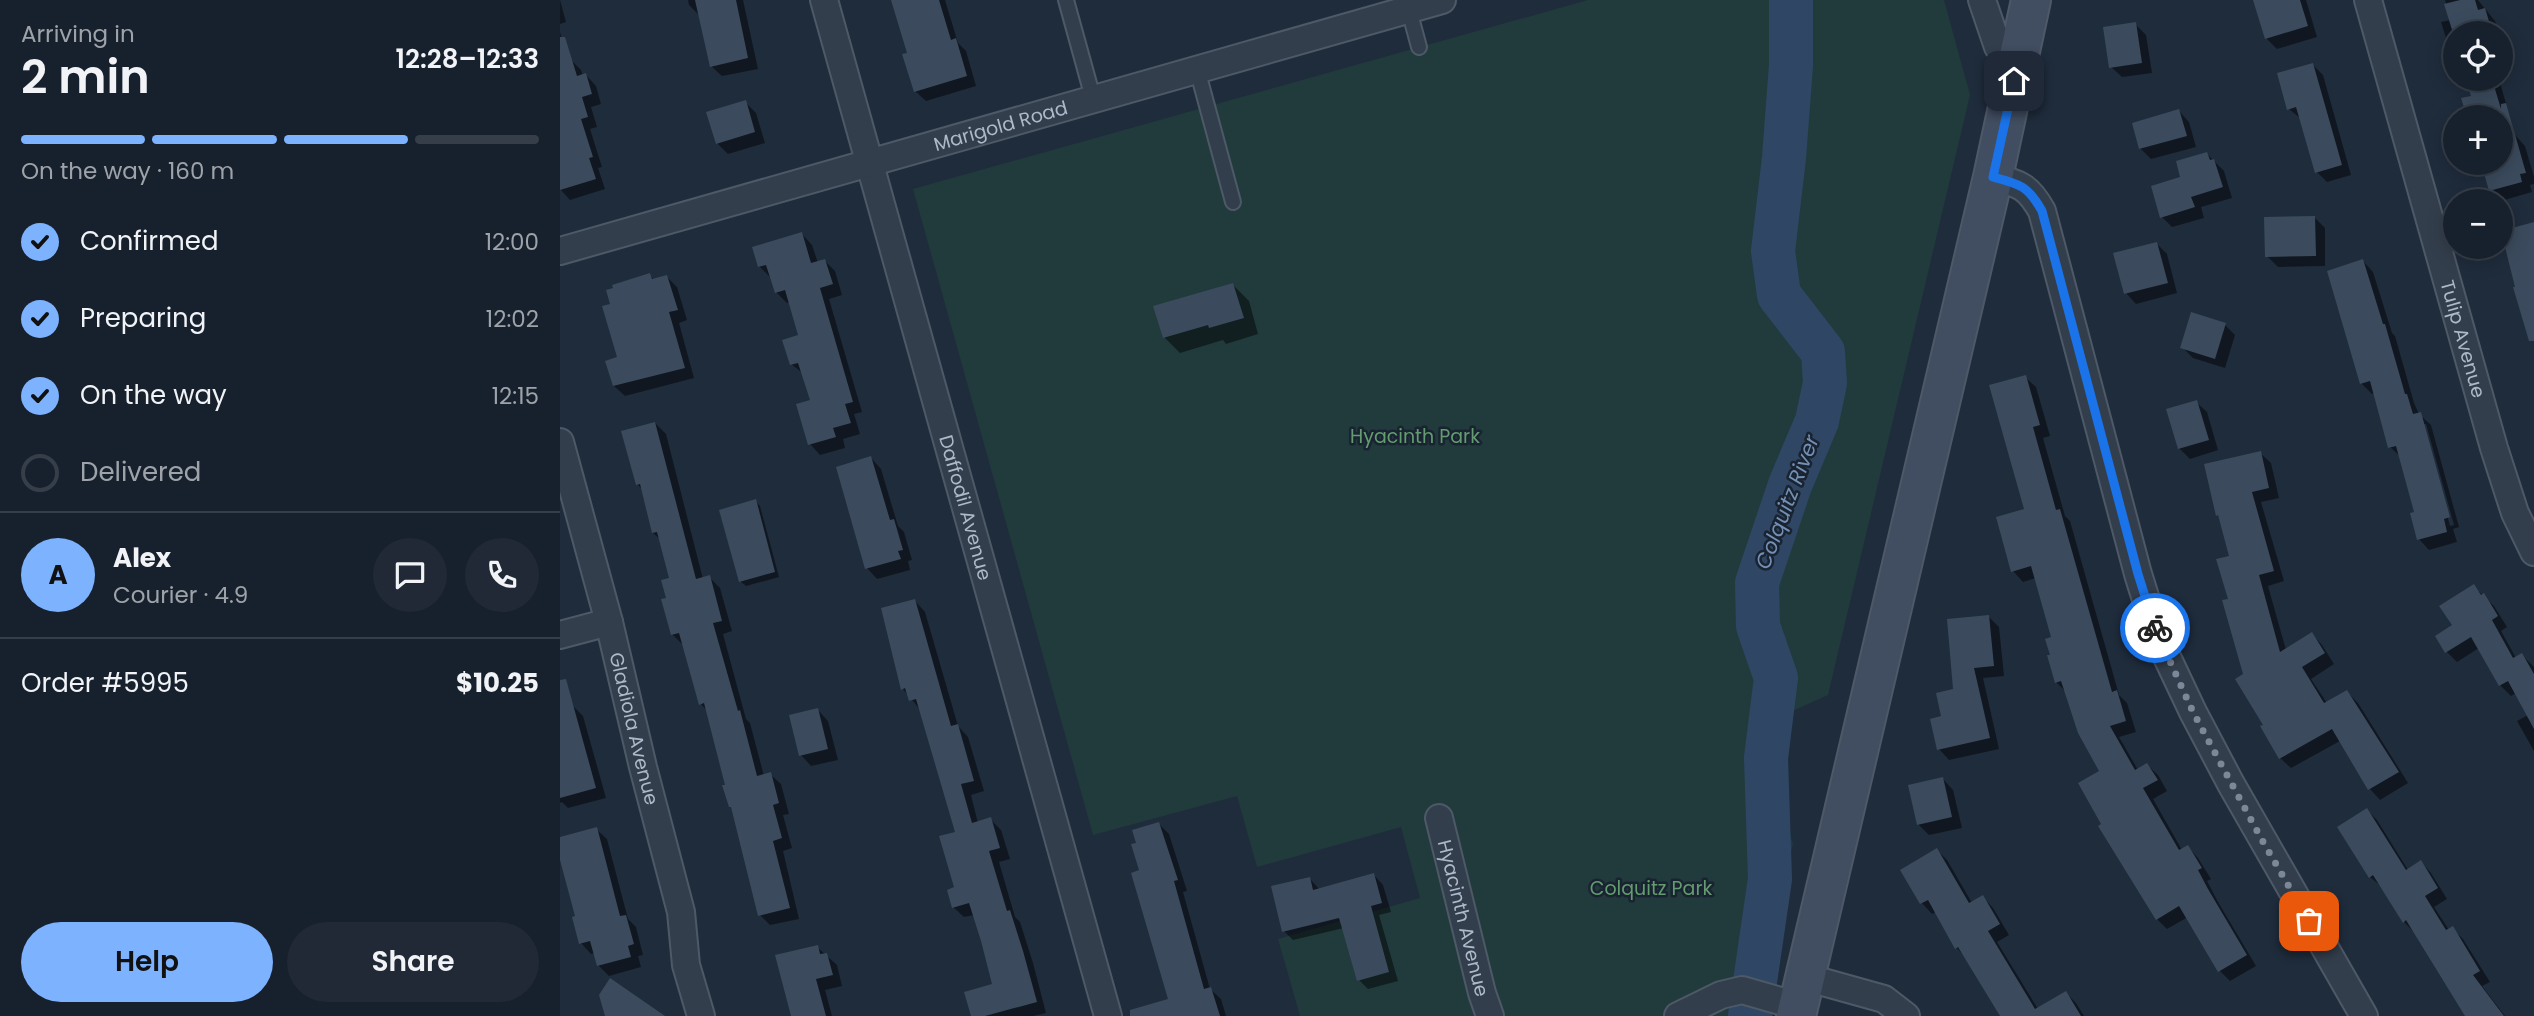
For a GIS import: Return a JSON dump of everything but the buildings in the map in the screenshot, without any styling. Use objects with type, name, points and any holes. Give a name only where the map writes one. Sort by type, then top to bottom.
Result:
[{"type":"main road","points":[[1800,1000],[1993,177],[2031,0]]},
{"type":"street","name":"Daffodil Avenue","points":[[824,0],[903,291],[1108,1016]]},
{"type":"street","name":"Marigold Road","points":[[560,251],[1442,0]]},
{"type":"street","points":[[1982,0],[1998,47],[2005,54],[2020,57]]},
{"type":"street","name":"Tulip Avenue","points":[[2368,0],[2494,448],[2515,513],[2534,552]]},
{"type":"street","points":[[1993,177],[2018,183],[2032,193],[2042,211],[2138,574],[2158,638],[2231,784],[2364,1016]]},
{"type":"street","name":"Gladiola Avenue","points":[[560,442],[609,622],[681,912],[686,965],[701,1016]]},
{"type":"street","points":[[560,635],[609,622]]},
{"type":"street","name":"Hyacinth Avenue","points":[[1439,818],[1490,1016]]},
{"type":"street","points":[[1678,1016],[1721,995],[1752,992],[1800,1000],[1884,999],[1906,1016]]},
{"type":"lane","points":[[1066,0],[1093,98]]},
{"type":"lane","points":[[1409,10],[1419,47]]},
{"type":"lane","points":[[1197,69],[1233,202]]},
{"type":"green space","name":"Hyacinth Park","points":[[1588,0],[1944,0],[1970,95],[1828,695],[1759,726],[1793,844],[1752,1016],[1300,1016],[1278,939],[1420,898],[1401,827],[1257,867],[1237,796],[1093,835],[913,189]]},
{"type":"waterway","name":"Colquitz River","points":[[1750,1016],[1770,879],[1766,758],[1776,678],[1758,626],[1757,583],[1790,485],[1817,421],[1825,383],[1823,352],[1779,295],[1773,251],[1791,65],[1791,0]]},
{"type":"way so far","points":[[2155,628],[2193,712],[2309,921]]},
{"type":"route","points":[[2014,81],[1993,177],[2018,183],[2032,193],[2042,211],[2138,574],[2155,628]]},
{"type":"park label","name":"Colquitz Park","points":[[1651,888]]}]
